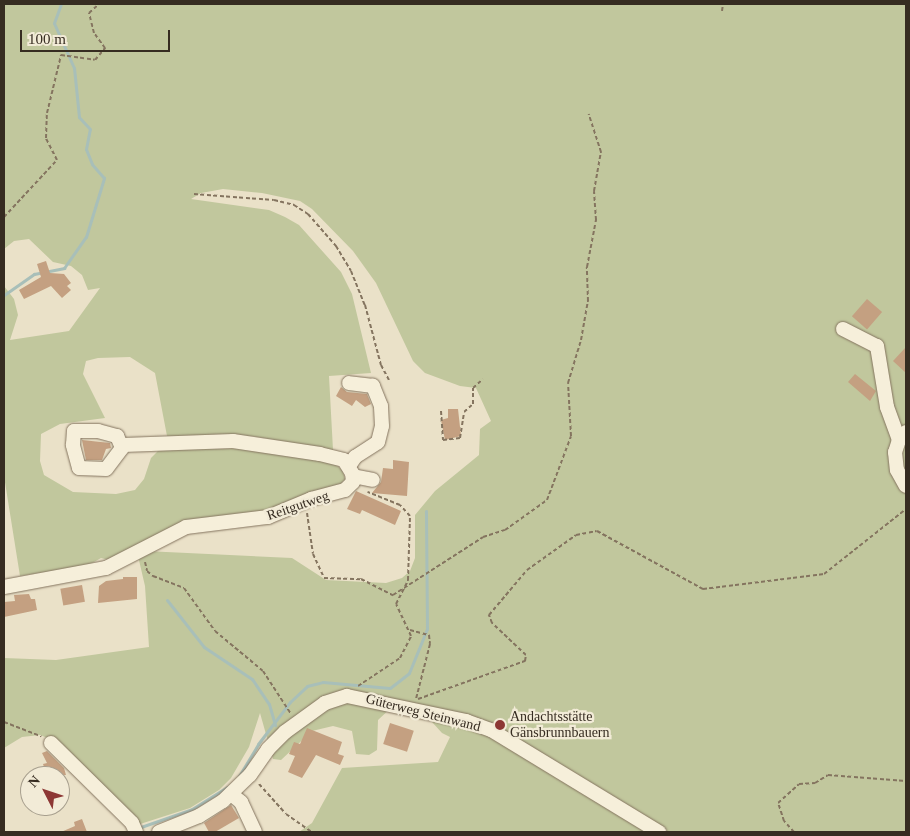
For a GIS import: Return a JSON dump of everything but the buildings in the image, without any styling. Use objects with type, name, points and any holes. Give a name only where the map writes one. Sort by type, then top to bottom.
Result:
[{"type":"street","points":[[843,329],[876,346],[887,408],[902,436],[895,459],[899,476],[906,486]]},
{"type":"street","name":"Reitgutweg","points":[[4,587],[102,569],[191,526],[264,518],[304,501],[345,490],[355,457],[378,442],[382,426],[380,406],[373,386],[350,383]]},
{"type":"street","points":[[123,445],[232,441],[342,459],[351,475],[373,480]]},
{"type":"street","name":"Güterweg Steinwand","points":[[160,832],[185,828],[231,794],[250,775],[273,743],[318,708],[339,698],[361,697],[389,706],[466,721],[491,730],[660,832]]},
{"type":"street","points":[[51,743],[135,830]]},
{"type":"street","points":[[231,794],[241,802],[255,832]]},
{"type":"path","points":[[4,217],[57,160],[46,138],[48,113],[60,56],[95,60],[105,48],[94,34],[89,13],[99,4]]},
{"type":"path","points":[[722,11],[723,4]]},
{"type":"path","points":[[304,501],[314,558],[324,578],[361,580],[393,595],[402,592],[483,537],[505,530],[547,500],[567,452],[572,431],[568,383],[581,340],[588,301],[587,267],[596,220],[594,191],[601,152],[589,114]]},
{"type":"path","points":[[194,194],[274,200],[294,205],[308,214],[336,246],[355,280],[381,365],[389,380]]},
{"type":"path","points":[[441,411],[443,440],[461,437],[461,422],[464,412],[473,404],[472,388],[483,379]]},
{"type":"path","points":[[351,475],[389,502],[400,505],[410,516],[408,580],[396,604],[410,630],[411,636],[400,658],[359,685]]},
{"type":"path","points":[[411,701],[525,661],[526,655],[492,623],[489,616],[532,565],[571,537],[598,530],[703,590],[824,574],[906,508]]},
{"type":"path","points":[[139,551],[147,571],[184,588],[215,631],[263,671],[287,710]]},
{"type":"path","points":[[410,630],[429,635],[430,644],[416,699]]},
{"type":"path","points":[[4,722],[40,735],[51,743]]},
{"type":"path","points":[[250,775],[286,814],[312,832]]},
{"type":"path","points":[[794,832],[784,821],[778,803],[799,784],[815,783],[828,775],[906,781]]},
{"type":"green space","points":[[4,4],[906,4],[906,832],[299,832],[312,823],[342,768],[438,762],[450,737],[442,733],[422,711],[393,706],[378,720],[377,750],[369,755],[356,754],[352,731],[333,726],[312,731],[281,760],[273,759],[260,713],[249,747],[231,778],[219,790],[190,808],[137,825],[53,740],[40,735],[22,737],[4,748],[4,658],[56,660],[149,647],[145,586],[138,556],[145,551],[292,558],[326,580],[386,583],[402,578],[410,571],[415,558],[415,515],[435,491],[479,455],[480,429],[491,421],[476,388],[460,386],[425,373],[413,361],[376,283],[353,251],[312,209],[300,201],[262,193],[223,189],[201,193],[191,199],[269,210],[285,217],[299,225],[341,272],[352,294],[371,373],[329,376],[333,450],[251,436],[167,436],[155,373],[130,357],[98,358],[86,361],[83,374],[105,418],[60,424],[41,434],[40,461],[44,475],[73,492],[116,494],[135,490],[144,479],[151,458],[159,450],[240,448],[334,463],[343,471],[345,479],[339,486],[269,511],[219,518],[109,560],[101,558],[87,566],[20,576],[4,476],[4,286],[14,299],[18,315],[10,340],[69,331],[100,288],[88,290],[82,275],[71,266],[53,262],[29,239],[14,241],[4,249]]},
{"type":"waterway","points":[[4,295],[34,274],[64,268],[86,237],[104,178],[92,164],[86,149],[90,129],[79,117],[74,68],[54,23],[61,4]]},
{"type":"waterway","points":[[239,776],[258,744],[290,702],[307,686],[323,682],[390,688],[409,673],[427,629],[426,511]]},
{"type":"waterway","points":[[167,600],[204,647],[252,679],[269,704],[275,725]]},
{"type":"waterway","points":[[138,828],[192,809],[227,787]]},
{"type":"place","name":"Andachtsstätte Gänsbrunnbauern","points":[[500,725]]}]
